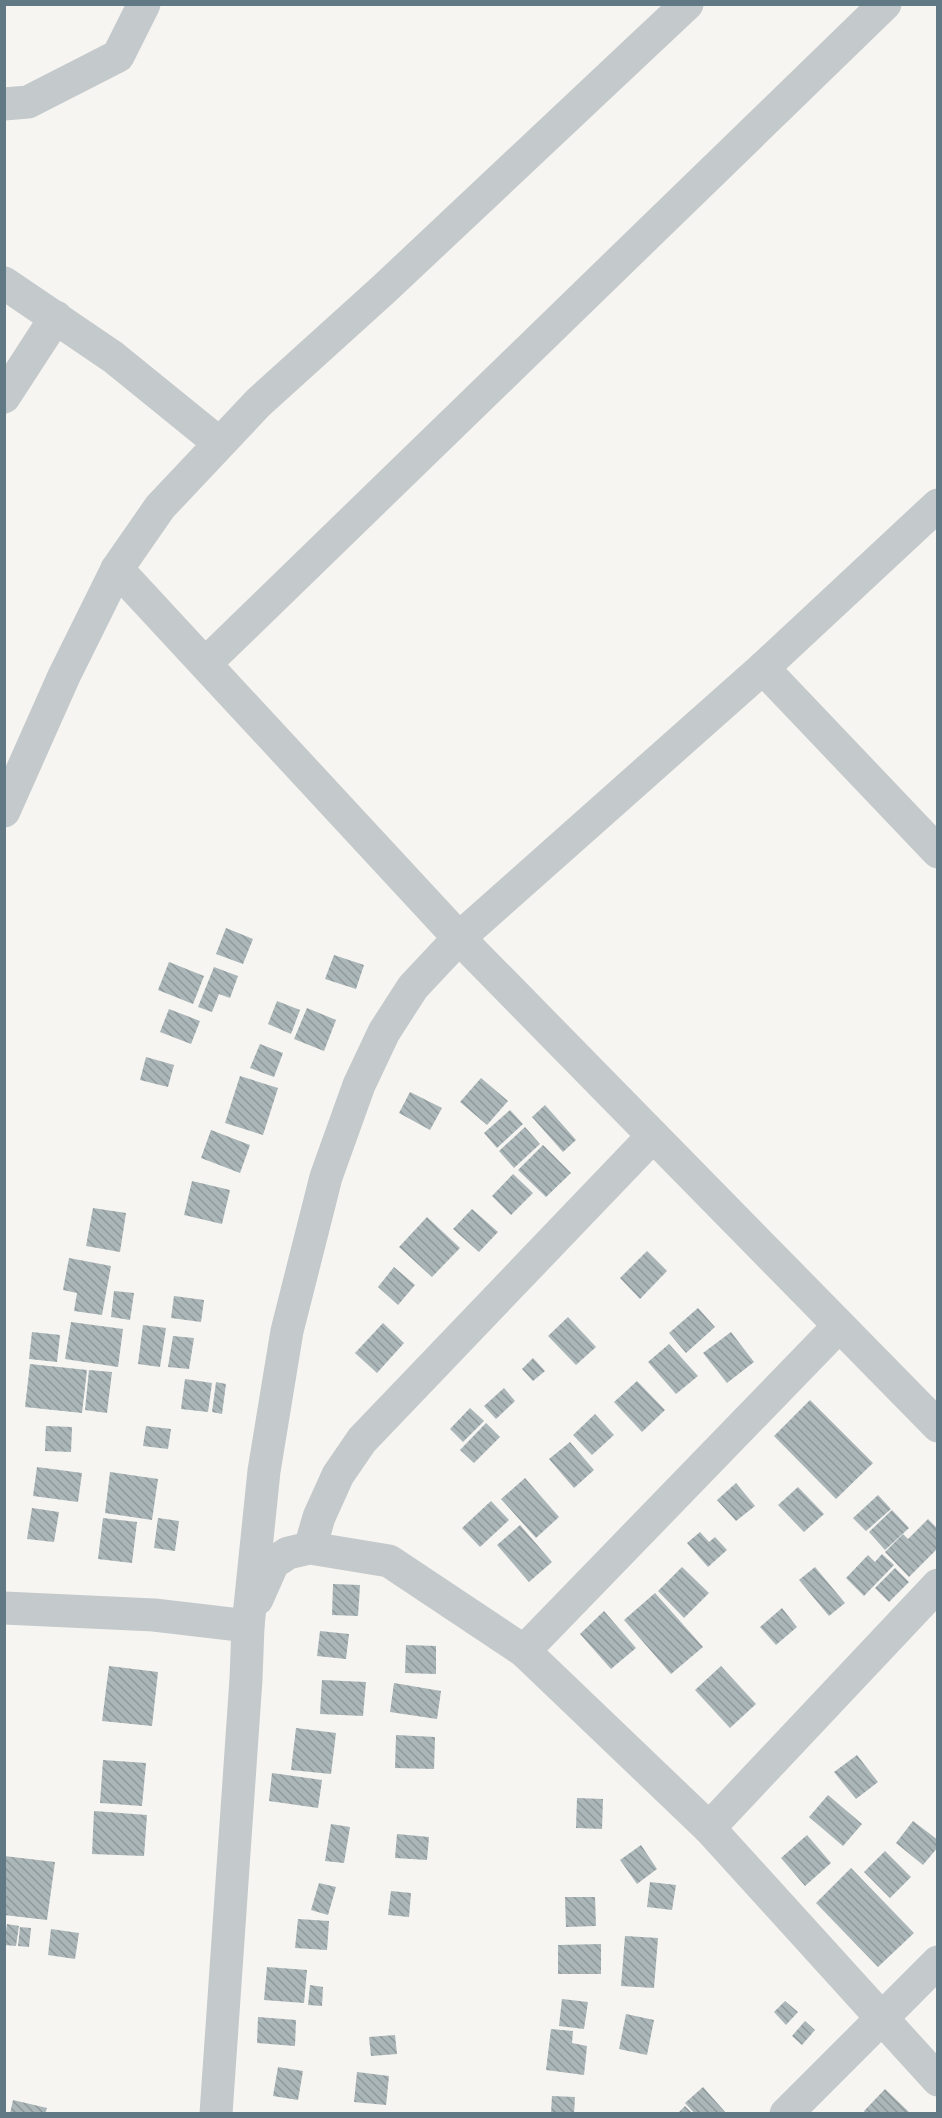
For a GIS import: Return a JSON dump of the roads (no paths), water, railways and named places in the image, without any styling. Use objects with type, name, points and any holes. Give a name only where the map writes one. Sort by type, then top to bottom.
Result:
[{"type":"street","points":[[4,104],[28,102],[118,56],[144,4]]},
{"type":"street","points":[[4,811],[64,676],[117,569],[159,507],[258,403],[384,289],[687,4]]},
{"type":"street","points":[[206,663],[885,4]]},
{"type":"street","points":[[4,283],[113,357],[219,443]]},
{"type":"street","points":[[4,397],[56,318]]},
{"type":"street","points":[[216,2114],[248,1626],[264,1471],[288,1331],[326,1177],[359,1085],[384,1032],[413,987],[459,938],[763,668],[938,505]]},
{"type":"street","points":[[117,569],[459,938],[938,1426]]},
{"type":"street","points":[[763,668],[938,852]]},
{"type":"street","points":[[310,1548],[319,1516],[338,1475],[362,1440],[653,1136]]},
{"type":"street","points":[[524,1651],[839,1326]]},
{"type":"street","points":[[248,1626],[263,1582],[273,1563],[288,1553],[310,1548],[389,1561],[524,1651],[709,1828],[938,2080]]},
{"type":"street","points":[[709,1828],[938,1585]]},
{"type":"street","points":[[4,1608],[154,1615],[248,1626]]},
{"type":"street","points":[[786,2114],[938,1962]]}]
